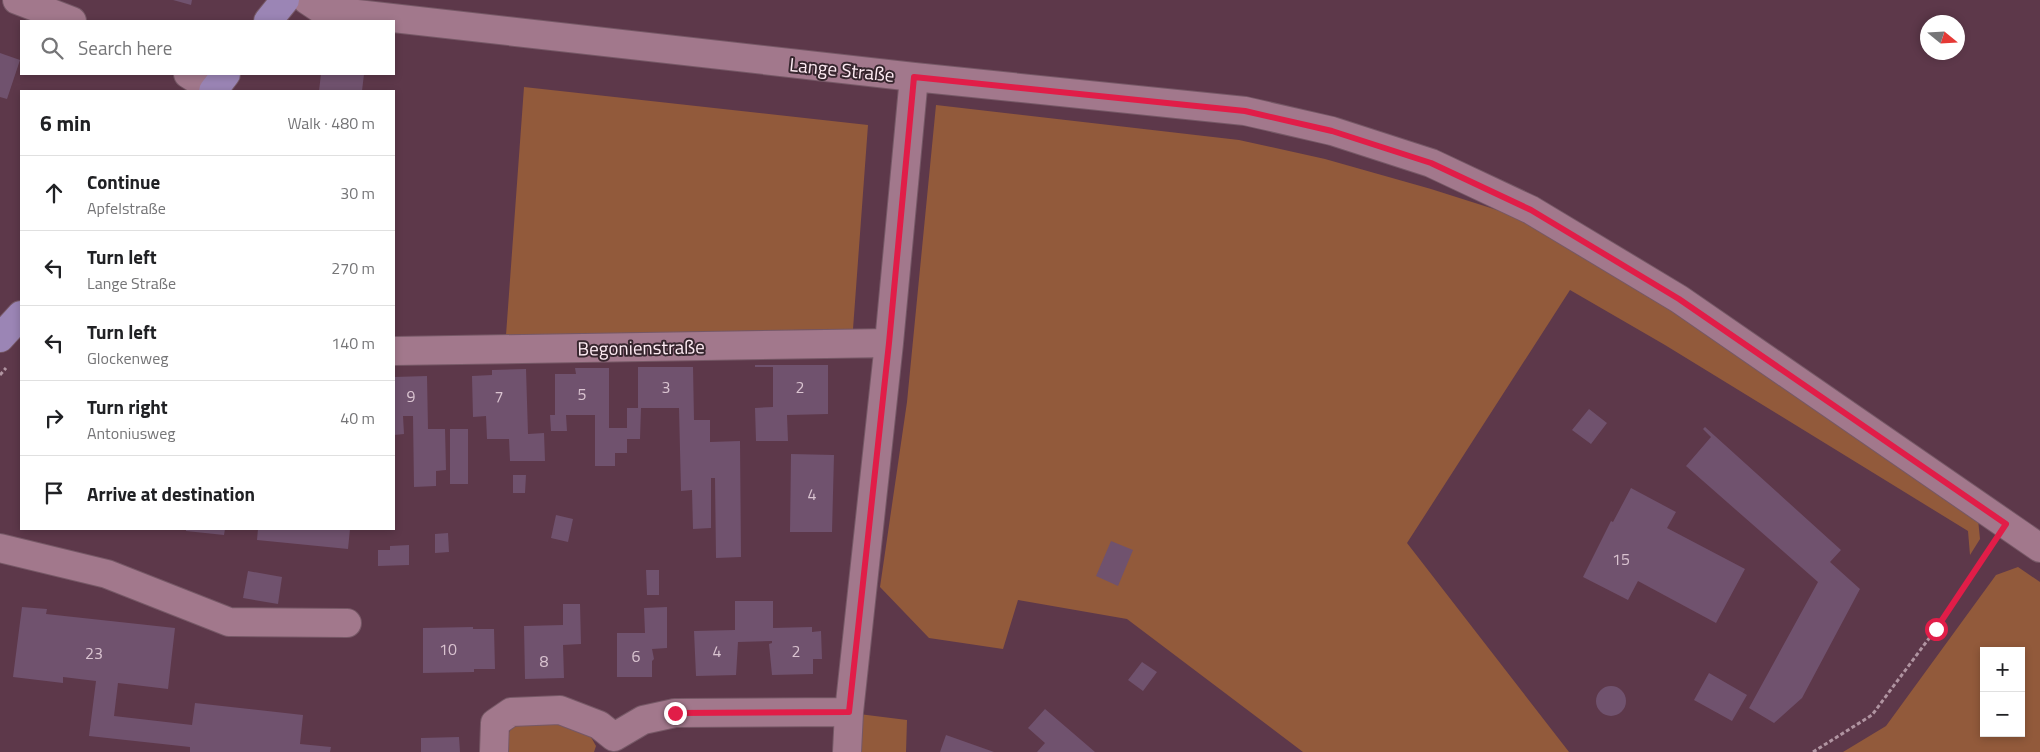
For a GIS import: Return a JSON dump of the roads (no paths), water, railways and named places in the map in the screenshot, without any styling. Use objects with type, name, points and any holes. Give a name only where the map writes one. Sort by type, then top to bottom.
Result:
[{"type":"main road","points":[[269,20],[285,0]]},
{"type":"main road","points":[[0,338],[20,316]]},
{"type":"street","points":[[17,0],[69,20]]},
{"type":"street","name":"Lange Straße","points":[[307,0],[322,10],[914,77],[1245,111],[1332,131],[1431,163],[1531,210],[1679,299],[2040,548]]},
{"type":"street","points":[[191,75],[218,85]]},
{"type":"street","points":[[847,752],[849,712],[889,343],[914,77]]},
{"type":"street","name":"Begonienstraße","points":[[395,351],[889,343]]},
{"type":"street","points":[[0,548],[107,574],[229,622],[347,623]]},
{"type":"street","points":[[494,752],[495,723],[511,712],[560,710],[599,725],[612,744],[643,720],[675,713],[849,712]]}]
